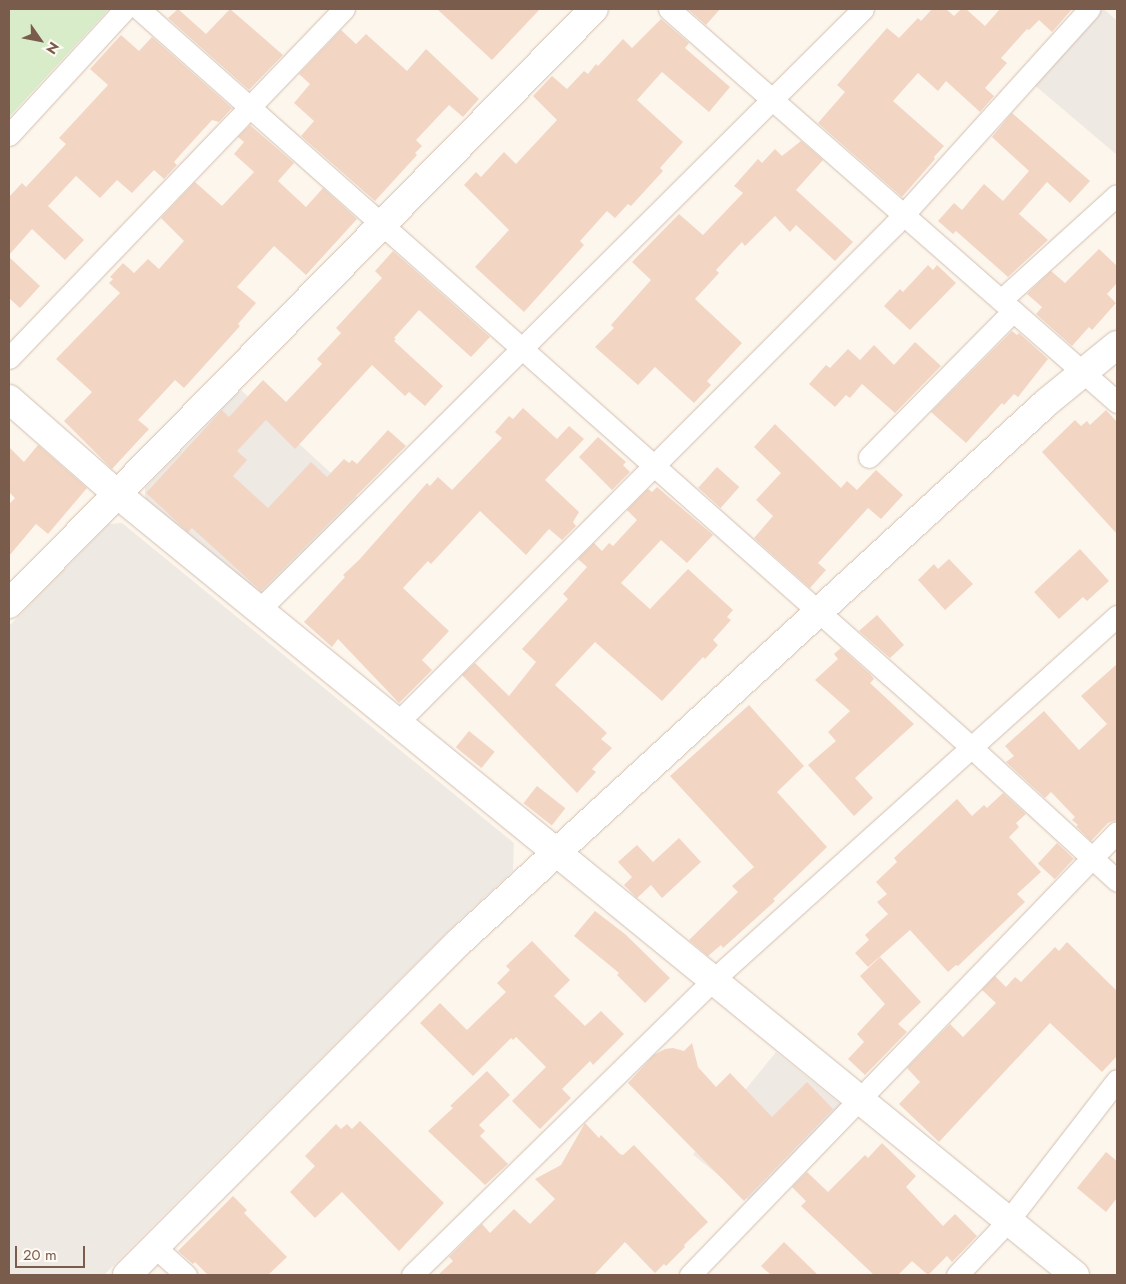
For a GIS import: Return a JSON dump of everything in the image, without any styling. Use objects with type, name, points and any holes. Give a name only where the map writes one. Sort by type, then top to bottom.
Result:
[{"type":"street","points":[[9,136],[125,9]]},
{"type":"street","points":[[139,9],[971,748],[1117,881]]},
{"type":"street","points":[[9,358],[344,9]]},
{"type":"street","points":[[9,604],[594,9]]},
{"type":"street","points":[[669,9],[1117,402]]},
{"type":"street","points":[[259,610],[863,9]]},
{"type":"street","points":[[397,723],[904,215],[1089,9]]},
{"type":"street","points":[[869,457],[1007,306],[1117,195]]},
{"type":"street","points":[[127,1275],[459,942],[1047,402],[1117,345]]},
{"type":"street","points":[[9,399],[117,494],[1075,1275]]},
{"type":"street","points":[[412,1275],[713,980],[1117,616]]},
{"type":"street","points":[[690,1275],[861,1101],[1117,832]]},
{"type":"street","points":[[957,1275],[1008,1221],[1117,1080]]},
{"type":"street","points":[[155,1247],[186,1275]]},
{"type":"shaded area","points":[[1099,9],[1104,9],[1117,21],[1117,155],[1032,83]]},
{"type":"shaded area","points":[[241,390],[360,500],[264,596],[145,498],[145,488]]},
{"type":"shaded area","points":[[122,523],[514,843],[513,871],[448,931],[104,1275],[9,1275],[9,626],[109,524]]},
{"type":"shaded area","points":[[776,1052],[844,1107],[761,1210],[693,1155]]},
{"type":"green space","points":[[9,9],[109,9],[9,117]]},
{"type":"building","points":[[178,9],[206,34],[230,9],[283,55],[249,90],[168,18]]},
{"type":"building","points":[[437,9],[540,9],[492,60]]},
{"type":"building","points":[[688,9],[720,9],[706,25]]},
{"type":"building","points":[[932,9],[946,9],[954,16],[961,9],[966,9],[985,26],[1000,9],[1072,9],[1052,32],[1039,20],[1029,30],[1027,29],[1001,58],[1007,63],[985,88],[994,96],[980,112],[946,81],[938,91],[918,73],[893,101],[944,146],[902,197],[818,123],[845,92],[837,85],[887,28],[899,38],[918,18],[921,21]]},
{"type":"building","points":[[661,19],[689,43],[685,48],[730,87],[709,112],[662,72],[637,100],[683,142],[660,168],[663,171],[631,206],[628,204],[615,218],[607,211],[580,241],[584,245],[524,312],[475,267],[509,230],[464,185],[476,172],[481,177],[504,152],[516,164],[557,120],[533,96],[552,76],[567,89],[584,71],[588,74],[596,64],[598,66],[623,39],[632,48]]},
{"type":"building","points":[[341,30],[356,44],[366,34],[407,71],[426,49],[479,99],[463,117],[449,105],[416,140],[422,146],[415,153],[417,155],[375,201],[301,136],[314,121],[294,103],[310,84],[299,74]]},
{"type":"building","points":[[121,35],[139,51],[152,37],[232,108],[219,122],[212,120],[174,162],[177,165],[164,179],[154,170],[132,193],[117,180],[100,198],[76,176],[48,206],[84,240],[65,260],[32,229],[9,255],[9,197],[22,183],[26,187],[66,144],[59,138],[108,85],[90,69]]},
{"type":"building","points":[[1012,113],[1090,181],[1070,203],[1047,182],[1019,214],[1048,240],[1008,277],[956,231],[953,234],[938,221],[954,203],[962,210],[984,184],[1003,201],[1029,171],[992,137]]},
{"type":"building","points":[[250,125],[294,163],[278,181],[306,207],[323,188],[357,219],[306,275],[274,246],[237,287],[256,303],[238,324],[240,326],[184,388],[175,380],[138,420],[149,429],[112,469],[64,421],[92,392],[56,359],[120,293],[109,283],[113,279],[110,277],[123,263],[134,273],[148,259],[159,269],[184,241],[161,218],[195,182],[222,206],[254,172],[234,154],[244,142],[238,137]]},
{"type":"building","points":[[801,141],[823,160],[796,190],[853,242],[835,261],[796,225],[790,232],[775,216],[745,246],[742,242],[716,270],[719,273],[695,299],[742,343],[707,381],[711,385],[694,403],[655,367],[638,385],[595,347],[614,328],[611,325],[651,280],[632,262],[679,214],[703,235],[743,193],[734,186],[758,159],[762,163],[775,149],[782,156]]},
{"type":"building","points":[[1099,249],[1117,266],[1117,283],[1107,294],[1116,303],[1092,330],[1089,327],[1072,346],[1036,314],[1042,307],[1027,294],[1051,271],[1065,283]]},
{"type":"building","points":[[393,251],[490,337],[471,357],[419,310],[394,338],[396,339],[394,341],[443,386],[425,406],[409,392],[405,396],[372,365],[295,449],[266,420],[237,451],[247,460],[233,476],[268,508],[311,462],[327,477],[344,459],[349,463],[352,460],[357,464],[388,430],[406,446],[261,591],[192,528],[188,532],[146,493],[222,410],[229,417],[263,380],[286,402],[322,364],[317,359],[341,333],[336,328],[382,278],[375,271]]},
{"type":"building","points":[[9,257],[40,286],[20,308],[9,298]]},
{"type":"building","points":[[928,265],[933,270],[937,265],[956,283],[910,330],[884,306],[900,289],[903,292]]},
{"type":"building","points":[[1012,331],[1017,335],[1019,333],[1048,359],[1018,397],[1014,394],[1004,405],[1002,403],[966,443],[931,412]]},
{"type":"building","points":[[915,342],[941,366],[895,413],[862,384],[850,398],[846,395],[835,407],[809,384],[826,365],[830,368],[848,349],[860,360],[874,345],[894,365]]},
{"type":"building","points":[[523,408],[557,439],[569,426],[584,439],[545,480],[579,512],[573,522],[576,526],[562,540],[549,529],[526,555],[480,511],[431,564],[428,561],[403,588],[449,631],[422,660],[432,670],[399,703],[338,639],[332,647],[304,622],[345,577],[343,575],[359,560],[427,483],[430,486],[438,477],[452,490],[502,438],[495,432],[509,416],[513,419]]},
{"type":"building","points":[[1106,410],[1117,422],[1117,534],[1042,452],[1075,420],[1081,426],[1087,421],[1090,425]]},
{"type":"building","points":[[775,424],[841,488],[847,481],[857,490],[876,470],[903,495],[881,519],[868,508],[818,563],[826,570],[810,588],[754,538],[773,516],[756,500],[781,473],[754,447]]},
{"type":"building","points":[[598,437],[626,462],[623,465],[630,472],[612,490],[579,457]]},
{"type":"building","points":[[38,445],[87,488],[48,534],[36,524],[9,556],[9,504],[15,498],[9,492],[9,447],[24,462]]},
{"type":"building","points":[[717,467],[739,487],[721,508],[698,488]]},
{"type":"building","points":[[657,487],[713,535],[687,563],[661,540],[621,583],[650,609],[688,569],[733,610],[727,617],[731,620],[713,640],[718,645],[705,659],[703,657],[662,701],[595,642],[555,685],[607,733],[601,739],[612,748],[592,769],[596,772],[577,793],[462,675],[475,663],[509,696],[536,662],[522,649],[568,599],[563,594],[587,567],[578,559],[594,543],[602,551],[609,543],[613,546],[637,520],[627,510],[648,489],[652,492]]},
{"type":"building","points":[[1080,549],[1109,581],[1087,601],[1083,597],[1059,619],[1034,592]]},
{"type":"building","points":[[949,559],[973,584],[945,610],[918,580],[934,564],[938,569]]},
{"type":"building","points":[[877,615],[904,645],[890,658],[859,631]]},
{"type":"building","points":[[841,648],[871,675],[874,679],[870,683],[914,724],[855,778],[873,798],[854,816],[808,765],[836,741],[828,732],[850,711],[815,680],[838,659],[834,654]]},
{"type":"building","points":[[1117,664],[1117,820],[1108,823],[1091,841],[1072,820],[1075,817],[1051,792],[1045,798],[1006,762],[1014,756],[1005,746],[1044,711],[1079,750],[1107,724],[1081,696]]},
{"type":"building","points":[[749,705],[804,766],[777,792],[827,847],[773,899],[775,901],[723,948],[721,945],[708,956],[689,940],[738,892],[732,886],[754,867],[670,776]]},
{"type":"building","points":[[469,731],[495,752],[481,768],[456,747]]},
{"type":"building","points":[[537,786],[565,808],[552,826],[523,803]]},
{"type":"building","points":[[1003,793],[1026,814],[1016,823],[1019,827],[1009,837],[1041,872],[1017,894],[1025,902],[958,966],[956,965],[948,972],[910,930],[868,967],[855,953],[869,940],[865,935],[888,914],[877,902],[887,894],[876,882],[897,862],[894,858],[957,799],[972,816],[984,805],[987,808]]},
{"type":"building","points":[[679,838],[701,862],[662,898],[651,885],[637,898],[624,885],[632,877],[618,862],[637,845],[653,862]]},
{"type":"building","points":[[1057,843],[1074,859],[1055,879],[1038,863]]},
{"type":"building","points":[[595,911],[625,934],[670,978],[645,1003],[617,975],[619,973],[574,936]]},
{"type":"building","points":[[532,941],[570,980],[554,996],[585,1026],[601,1011],[624,1034],[593,1065],[590,1061],[562,1089],[571,1098],[540,1129],[512,1101],[546,1067],[516,1037],[513,1040],[511,1038],[473,1076],[420,1023],[440,1003],[467,1030],[506,992],[497,983],[510,970],[506,966]]},
{"type":"building","points":[[1067,942],[1117,991],[1117,1056],[1102,1072],[1050,1023],[939,1142],[899,1104],[920,1082],[907,1068],[950,1024],[963,1037],[996,1003],[982,990],[995,976],[1006,987],[1015,977],[1021,982],[1055,947],[1059,951]]},
{"type":"building","points":[[880,957],[921,1002],[898,1024],[907,1032],[865,1075],[848,1059],[864,1042],[857,1034],[885,1004],[860,976]]},
{"type":"building","points":[[692,1043],[698,1067],[716,1087],[730,1073],[772,1117],[807,1082],[833,1109],[744,1201],[628,1083],[654,1055],[665,1049],[673,1048],[684,1051]]},
{"type":"building","points":[[487,1071],[510,1095],[479,1125],[485,1131],[480,1136],[508,1164],[485,1185],[428,1131],[453,1108],[450,1106]]},
{"type":"building","points":[[360,1121],[444,1203],[399,1251],[342,1192],[315,1218],[290,1192],[315,1166],[305,1156],[336,1124],[341,1129],[347,1124],[352,1129]]},
{"type":"building","points":[[585,1123],[599,1138],[601,1135],[620,1154],[623,1155],[634,1145],[708,1222],[684,1245],[685,1247],[666,1266],[664,1264],[655,1273],[625,1242],[594,1275],[438,1275],[453,1261],[449,1257],[482,1224],[490,1233],[514,1209],[530,1224],[555,1199],[535,1179],[561,1165]]},
{"type":"building","points":[[882,1143],[916,1176],[906,1187],[943,1226],[955,1214],[977,1236],[952,1262],[947,1256],[928,1275],[912,1261],[898,1275],[874,1275],[801,1206],[806,1201],[792,1187],[807,1172],[828,1192],[865,1155],[868,1158]]},
{"type":"building","points":[[1106,1152],[1117,1161],[1117,1198],[1106,1212],[1077,1188]]},
{"type":"building","points":[[233,1196],[247,1210],[244,1213],[287,1257],[268,1275],[208,1275],[195,1262],[193,1264],[178,1251]]},
{"type":"building","points":[[784,1242],[818,1275],[771,1275],[761,1266]]}]
